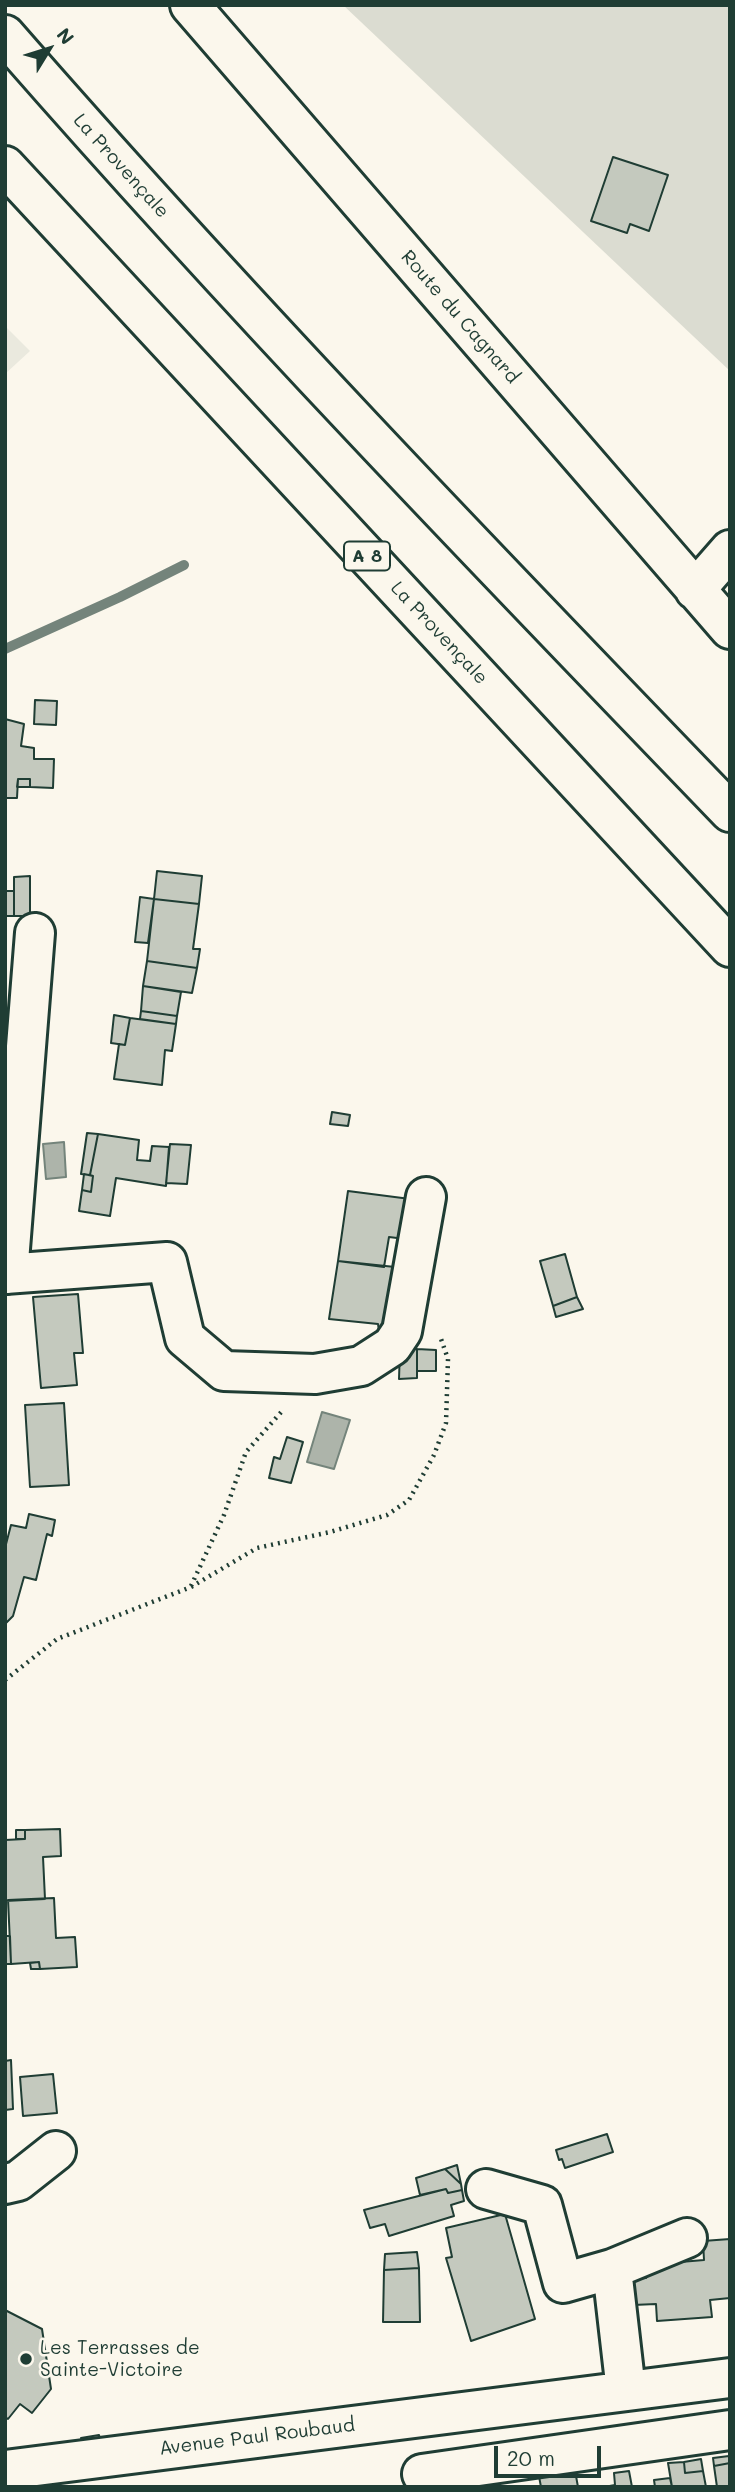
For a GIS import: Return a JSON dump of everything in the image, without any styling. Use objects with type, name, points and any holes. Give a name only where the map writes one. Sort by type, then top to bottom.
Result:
[{"type":"main road","name":"Route du Cagnard","points":[[190,5],[730,629]]},
{"type":"main road","name":"La Provençale","points":[[5,35],[97,141],[418,488],[730,813]]},
{"type":"main road","name":"La Provençale","points":[[5,166],[730,947]]},
{"type":"main road","points":[[695,590],[730,550]]},
{"type":"main road","points":[[35,933],[7,1274],[167,1262],[185,1338],[224,1371],[315,1374],[361,1366],[392,1346],[402,1331],[426,1197]]},
{"type":"main road","points":[[5,2184],[18,2181],[56,2151]]},
{"type":"main road","points":[[486,2189],[542,2205],[563,2283],[612,2269],[687,2238]]},
{"type":"main road","points":[[612,2269],[625,2391]]},
{"type":"main road","name":"Avenue Paul Roubaud","points":[[5,2470],[46,2475],[510,2405],[730,2378]]},
{"type":"main road","points":[[510,2405],[517,2459]]},
{"type":"main road","points":[[422,2474],[730,2430]]},
{"type":"path","points":[[5,1681],[57,1639],[191,1587],[257,1548],[330,1532],[387,1515],[409,1500],[434,1455],[446,1423],[448,1359],[436,1324],[392,1346]]},
{"type":"path","points":[[191,1587],[224,1515],[246,1452],[315,1374]]},
{"type":"shaded area","points":[[343,5],[730,5],[730,371]]},
{"type":"shaded area","points":[[5,326],[30,351],[5,374]]},
{"type":"shaded area","points":[[64,1142],[66,1177],[46,1179],[43,1144]]},
{"type":"shaded area","points":[[322,1412],[350,1420],[334,1469],[307,1462]]},
{"type":"building","points":[[613,157],[668,175],[649,231],[630,224],[627,233],[591,221]]},
{"type":"building","points":[[35,700],[57,701],[56,725],[34,724]]},
{"type":"building","points":[[5,719],[24,724],[21,746],[34,748],[34,759],[54,759],[53,788],[30,787],[30,779],[18,779],[17,798],[5,798]]},
{"type":"building","points":[[18,779],[30,779],[30,787],[17,787]]},
{"type":"building","points":[[157,871],[202,876],[199,904],[154,899]]},
{"type":"building","points":[[30,876],[30,916],[14,916],[14,877]]},
{"type":"building","points":[[5,891],[14,891],[14,916],[5,916]]},
{"type":"building","points":[[140,897],[154,899],[148,943],[135,942]]},
{"type":"building","points":[[154,899],[199,904],[193,949],[200,949],[197,968],[147,961]]},
{"type":"building","points":[[147,961],[197,968],[192,993],[143,986]]},
{"type":"building","points":[[143,986],[181,992],[177,1016],[141,1011]]},
{"type":"building","points":[[141,1011],[177,1016],[176,1024],[140,1019]]},
{"type":"building","points":[[114,1015],[130,1018],[125,1045],[111,1043]]},
{"type":"building","points":[[130,1018],[176,1024],[172,1051],[165,1050],[162,1085],[114,1079],[119,1044],[125,1045]]},
{"type":"building","points":[[332,1112],[350,1115],[348,1126],[330,1124]]},
{"type":"building","points":[[87,1133],[98,1134],[90,1175],[81,1174]]},
{"type":"building","points":[[98,1134],[139,1140],[137,1160],[150,1161],[152,1146],[169,1147],[166,1186],[116,1178],[110,1216],[79,1211],[82,1190],[91,1192],[93,1176],[90,1175]]},
{"type":"building","points":[[170,1144],[191,1145],[187,1184],[166,1183]]},
{"type":"building","points":[[84,1174],[93,1176],[91,1192],[82,1190]]},
{"type":"building","points":[[348,1191],[418,1200],[413,1240],[389,1237],[384,1267],[338,1261]]},
{"type":"building","points":[[565,1254],[577,1297],[553,1306],[540,1261]]},
{"type":"building","points":[[338,1261],[395,1267],[383,1338],[380,1338],[378,1324],[329,1319]]},
{"type":"building","points":[[78,1294],[83,1353],[74,1353],[77,1385],[41,1388],[33,1297]]},
{"type":"building","points":[[577,1297],[583,1309],[556,1317],[553,1306]]},
{"type":"building","points":[[400,1348],[417,1349],[417,1378],[399,1379]]},
{"type":"building","points":[[417,1349],[436,1350],[436,1371],[417,1371]]},
{"type":"building","points":[[64,1403],[69,1485],[30,1487],[25,1405]]},
{"type":"building","points":[[287,1437],[303,1442],[291,1483],[269,1478],[274,1457],[280,1459]]},
{"type":"building","points":[[29,1514],[55,1520],[52,1536],[47,1534],[36,1580],[24,1577],[13,1616],[5,1624],[5,1548],[11,1525],[26,1528]]},
{"type":"building","points":[[60,1829],[61,1856],[43,1857],[45,1899],[5,1901],[5,1840],[25,1839],[25,1830]]},
{"type":"building","points":[[16,1830],[25,1830],[25,1839],[16,1839]]},
{"type":"building","points":[[54,1898],[56,1938],[75,1937],[77,1967],[40,1969],[39,1962],[11,1964],[8,1900]]},
{"type":"building","points":[[5,1936],[10,1936],[11,1964],[5,1964]]},
{"type":"building","points":[[39,1962],[40,1969],[31,1969],[30,1963]]},
{"type":"building","points":[[11,2060],[13,2109],[5,2110],[5,2061]]},
{"type":"building","points":[[53,2074],[57,2113],[23,2116],[20,2077]]},
{"type":"building","points":[[607,2134],[613,2152],[565,2168],[562,2159],[559,2160],[556,2150]]},
{"type":"building","points":[[457,2165],[461,2184],[445,2169]]},
{"type":"building","points":[[445,2169],[461,2184],[462,2190],[448,2193],[446,2189],[420,2195],[416,2178]]},
{"type":"building","points":[[446,2189],[448,2193],[462,2190],[464,2201],[451,2205],[454,2216],[389,2236],[385,2224],[370,2228],[364,2210]]},
{"type":"building","points":[[505,2214],[535,2319],[471,2341],[446,2258],[452,2257],[446,2228]]},
{"type":"building","points":[[730,2239],[730,2298],[710,2300],[712,2317],[657,2321],[656,2304],[633,2305],[631,2279],[646,2278],[645,2265],[704,2260],[703,2241]]},
{"type":"building","points":[[417,2252],[419,2268],[384,2270],[385,2254]]},
{"type":"building","points":[[419,2268],[420,2322],[383,2322],[384,2270]]},
{"type":"building","name":"Les Terrasses de Sainte-Victoire","points":[[5,2310],[42,2329],[51,2389],[32,2413],[20,2404],[8,2419],[5,2417]]},
{"type":"building","points":[[99,2435],[101,2443],[83,2446],[81,2438]]},
{"type":"building","points":[[729,2456],[730,2463],[714,2466],[713,2458]]},
{"type":"building","points":[[701,2459],[703,2471],[685,2473],[684,2462]]},
{"type":"building","points":[[684,2462],[685,2473],[703,2471],[706,2487],[672,2487],[668,2463]]},
{"type":"building","points":[[730,2463],[730,2487],[717,2487],[714,2466]]},
{"type":"building","points":[[574,2465],[578,2487],[541,2487],[538,2471]]},
{"type":"building","points":[[629,2471],[632,2487],[604,2487],[615,2485],[614,2473]]},
{"type":"building","points":[[498,2477],[500,2487],[486,2487],[484,2479]]},
{"type":"building","points":[[670,2478],[672,2487],[655,2487],[654,2480]]},
{"type":"waterway","points":[[5,649],[184,565]]},
{"type":"place","name":"Les Terrasses de Sainte-Victoire","points":[[26,2359]]}]
